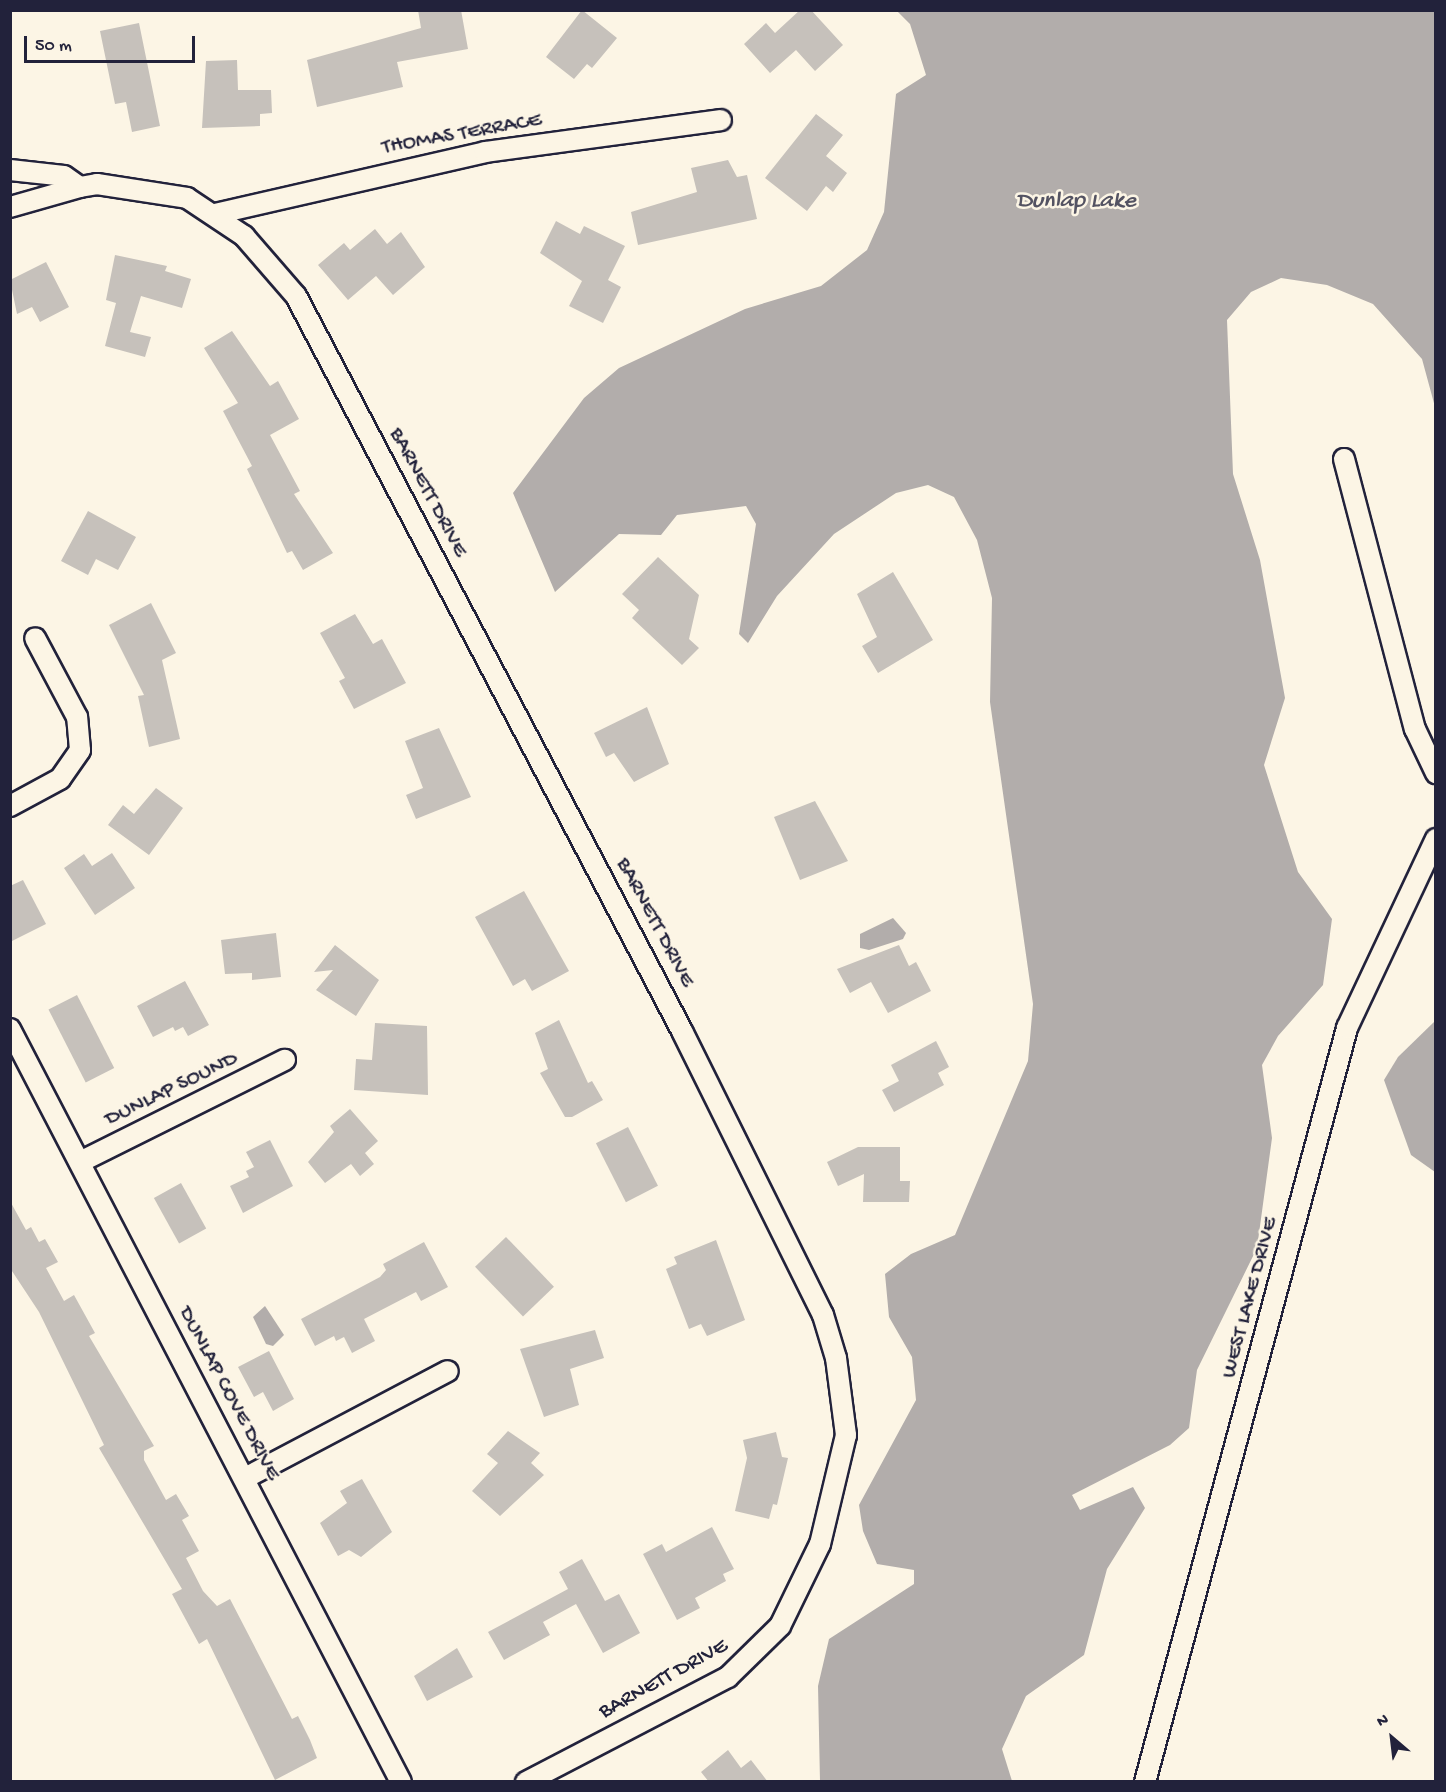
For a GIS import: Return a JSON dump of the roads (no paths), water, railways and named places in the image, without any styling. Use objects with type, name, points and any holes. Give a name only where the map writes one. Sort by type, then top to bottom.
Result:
[{"type":"street","name":"THOMAS TERRACE","points":[[215,214],[485,152],[721,120]]},
{"type":"street","name":"BARNETT DRIVE","points":[[10,170],[64,176],[80,187],[97,184],[188,198],[215,214],[270,262],[296,296],[682,1031],[823,1315],[836,1358],[846,1435],[837,1490],[820,1544],[780,1626],[728,1677],[526,1782]]},
{"type":"street","points":[[10,207],[80,187]]},
{"type":"street","points":[[1344,459],[1415,729],[1436,773]]},
{"type":"street","points":[[10,806],[60,779],[80,750],[77,717],[35,638]]},
{"type":"street","name":"WEST LAKE DRIVE","points":[[1145,1782],[1347,1028],[1436,839]]},
{"type":"street","name":"DUNLAP COVE DRIVE","points":[[10,1029],[401,1782]]},
{"type":"street","name":"DUNLAP SOUND","points":[[80,1162],[285,1060]]},
{"type":"street","points":[[245,1479],[448,1371]]},
{"type":"water","name":"Dunlap Lake","points":[[897,11],[1435,11],[1435,407],[1422,359],[1373,304],[1327,285],[1281,278],[1251,292],[1227,320],[1233,474],[1260,560],[1285,698],[1264,765],[1298,872],[1332,919],[1323,985],[1278,1036],[1262,1065],[1272,1138],[1257,1248],[1197,1370],[1189,1428],[1170,1445],[1072,1495],[1080,1510],[1133,1487],[1145,1508],[1107,1569],[1084,1655],[1026,1696],[1002,1749],[1012,1781],[820,1781],[818,1686],[829,1639],[914,1584],[914,1570],[877,1564],[863,1531],[859,1505],[916,1400],[912,1357],[889,1317],[885,1274],[911,1254],[955,1235],[1028,1061],[1033,1004],[990,702],[992,598],[977,540],[954,497],[928,485],[896,493],[834,534],[777,596],[748,643],[739,634],[756,524],[746,506],[677,515],[661,535],[619,534],[555,592],[513,493],[584,398],[619,368],[745,309],[821,286],[867,250],[884,212],[896,94],[926,75],[910,24]]},
{"type":"water","points":[[893,918],[906,933],[903,939],[869,950],[860,948],[860,934]]},
{"type":"water","points":[[1435,1021],[1435,1172],[1411,1155],[1384,1080],[1398,1057]]},
{"type":"water","points":[[265,1306],[284,1335],[273,1346],[266,1344],[253,1317]]}]
